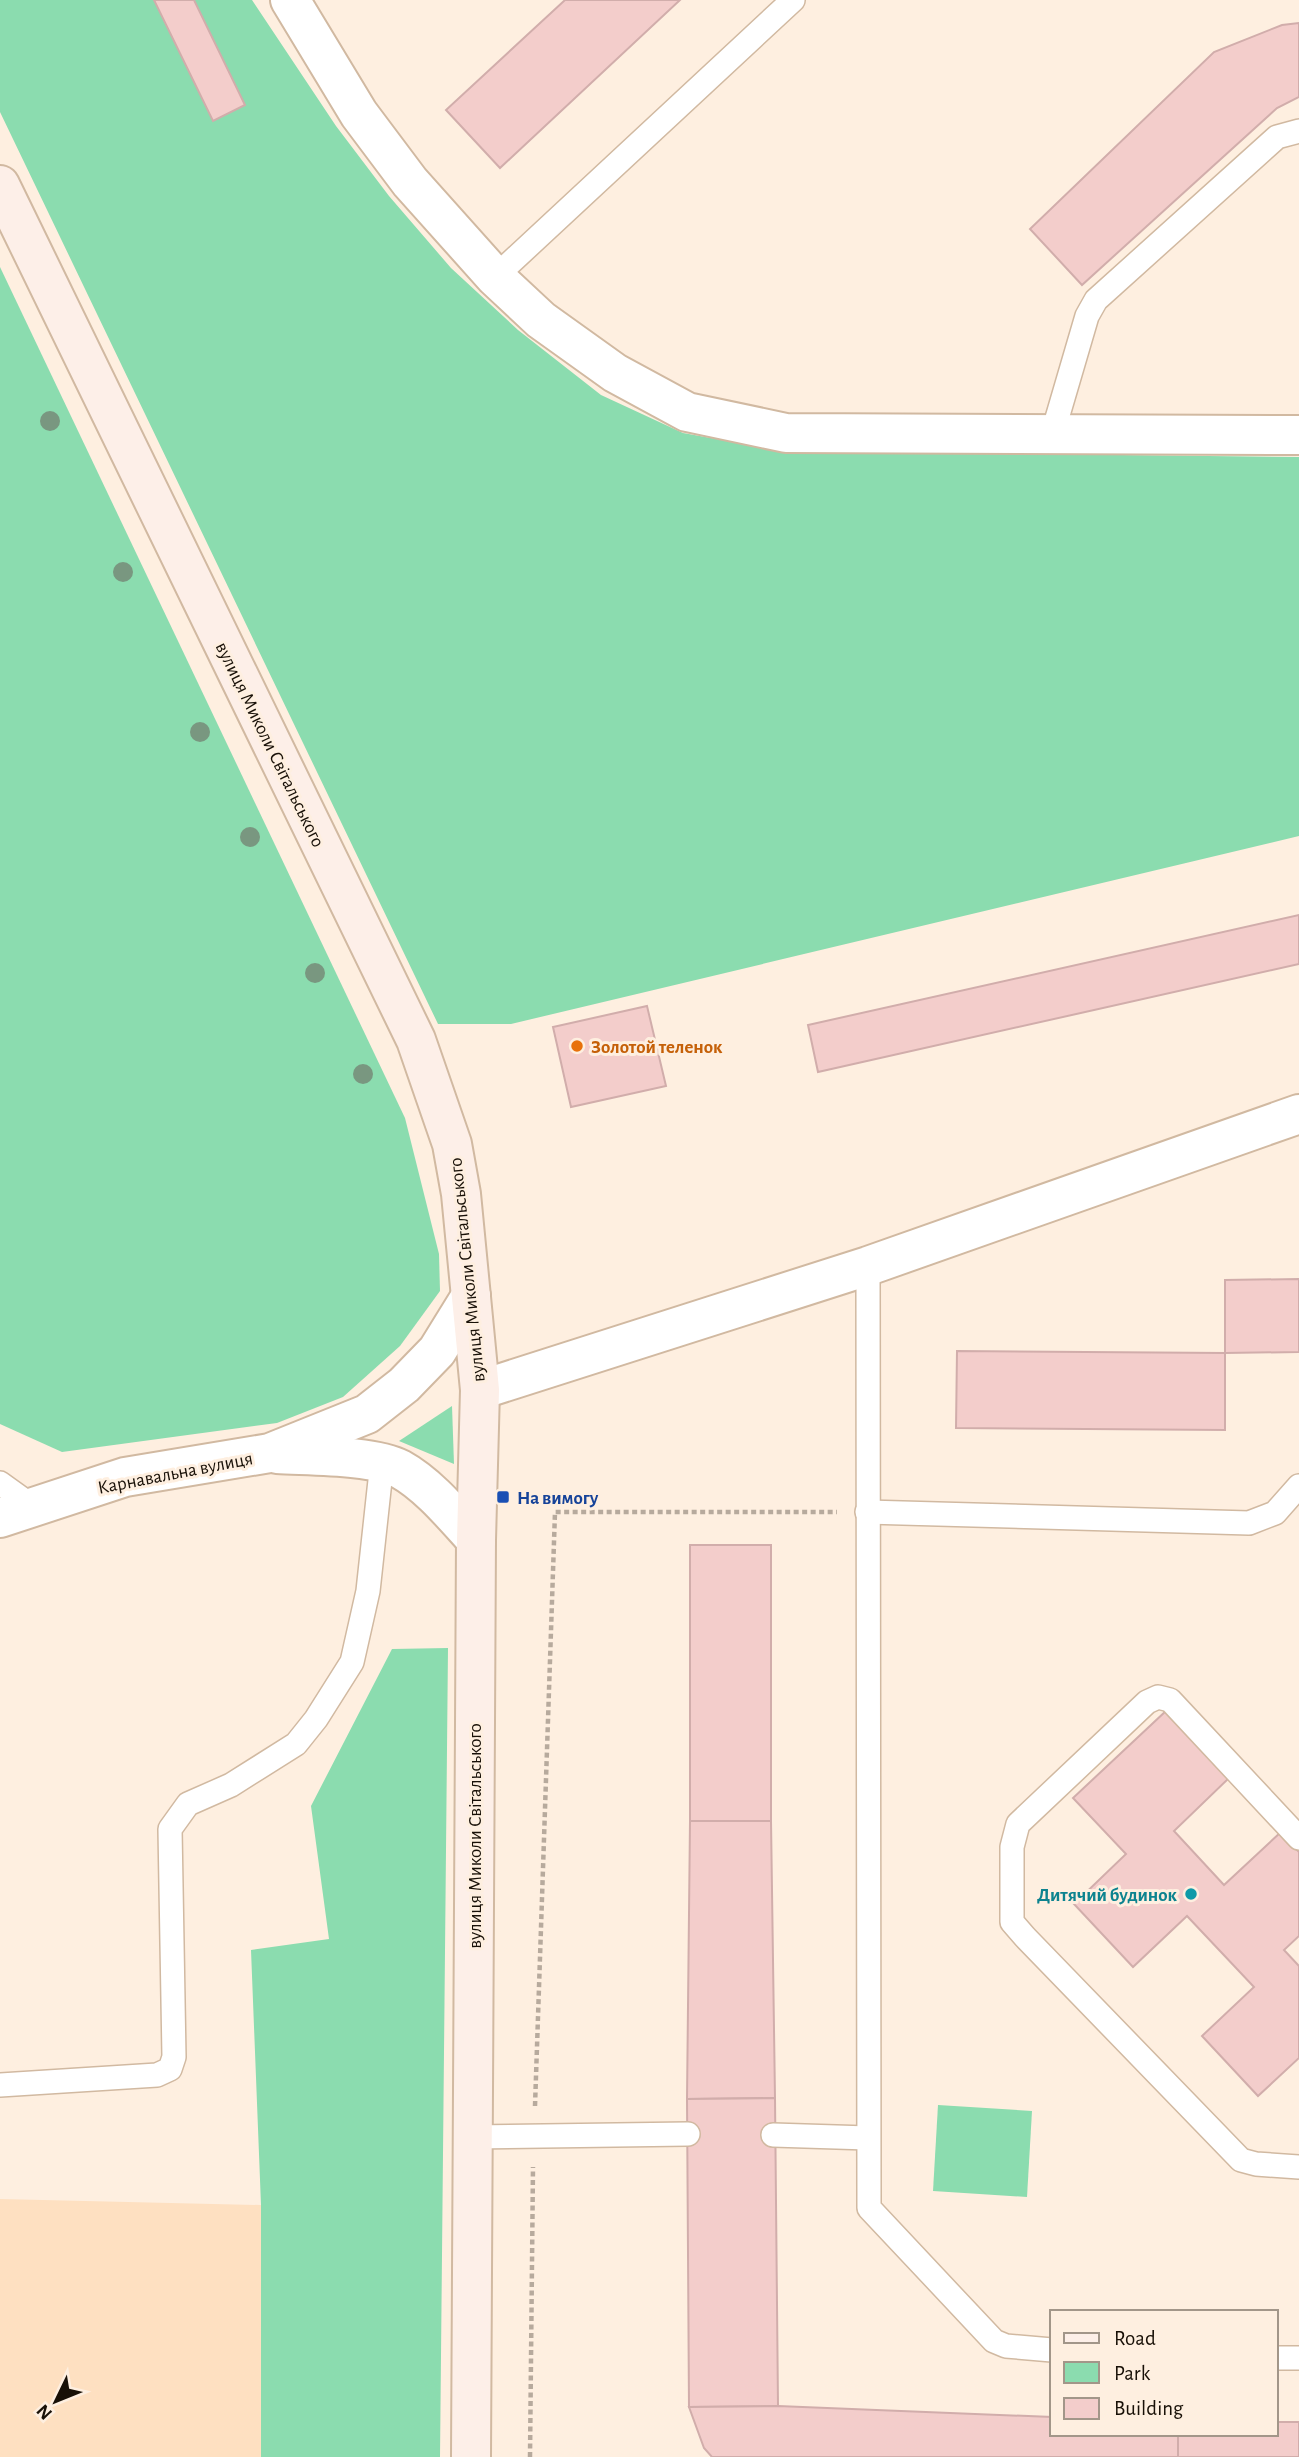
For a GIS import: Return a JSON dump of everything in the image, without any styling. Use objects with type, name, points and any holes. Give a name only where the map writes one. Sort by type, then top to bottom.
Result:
[{"type":"main road","name":"вулиця Миколи Світальського","points":[[0,185],[415,1040],[452,1143],[461,1194],[480,1390],[476,1540],[471,2457]]},
{"type":"street","points":[[290,0],[359,114],[410,182],[495,277],[541,320],[594,358],[687,412],[786,433],[1299,435]]},
{"type":"street","points":[[480,1390],[868,1266],[1299,1114]]},
{"type":"street","points":[[270,1453],[366,1413],[404,1385],[437,1351],[471,1296]]},
{"type":"street","points":[[270,1453],[382,1462],[401,1469],[442,1504],[476,1540]]},
{"type":"street","name":"Карнавальна вулиця","points":[[16,1512],[125,1477],[270,1453]]},
{"type":"lane","points":[[495,277],[793,0]]},
{"type":"lane","points":[[1053,432],[1087,316],[1096,300],[1277,137],[1299,131]]},
{"type":"lane","points":[[868,1266],[868,2201],[873,2213],[994,2341],[1006,2346],[1050,2350]]},
{"type":"lane","points":[[0,2085],[157,2075],[170,2070],[174,2057],[170,1829],[188,1804],[231,1785],[296,1744],[316,1719],[352,1662],[369,1591],[382,1462]]},
{"type":"lane","points":[[0,1483],[16,1512]]},
{"type":"lane","points":[[867,1512],[1249,1523],[1275,1513],[1299,1486]]},
{"type":"lane","points":[[1299,1838],[1170,1700],[1158,1697],[1147,1702],[1018,1824],[1012,1847],[1012,1922],[1025,1937],[1241,2160],[1256,2164],[1299,2167]]},
{"type":"lane","points":[[472,2137],[534,2134],[688,2134]]},
{"type":"lane","points":[[773,2135],[868,2138]]},
{"type":"lane","points":[[1278,2358],[1299,2358]]},
{"type":"path","points":[[530,2457],[534,2134],[555,1512],[867,1512]]},
{"type":"shaded area","points":[[0,2199],[261,2205],[261,2457],[0,2457]]},
{"type":"green space","points":[[0,0],[252,0],[336,126],[389,196],[451,268],[518,330],[601,395],[683,433],[783,451],[1299,457],[1299,836],[511,1024],[438,1024],[0,112]]},
{"type":"green space","points":[[0,267],[405,1118],[439,1254],[440,1291],[400,1346],[343,1397],[277,1423],[62,1452],[0,1424]]},
{"type":"green space","points":[[452,1406],[454,1464],[399,1441]]},
{"type":"green space","points":[[448,1648],[440,2457],[261,2457],[261,2205],[251,1950],[329,1939],[311,1806],[392,1649]]},
{"type":"green space","points":[[938,2105],[1032,2111],[1027,2197],[933,2191]]},
{"type":"building","points":[[154,0],[194,0],[245,105],[213,121]]},
{"type":"building","points":[[565,0],[680,0],[500,168],[446,110]]},
{"type":"building","points":[[1299,23],[1299,97],[1277,108],[1082,285],[1030,229],[1214,52],[1282,25]]},
{"type":"building","points":[[1299,915],[1299,964],[818,1072],[808,1025]]},
{"type":"building","points":[[647,1006],[666,1086],[571,1107],[553,1027]]},
{"type":"building","points":[[1299,1279],[1299,1352],[1225,1353],[1225,1280]]},
{"type":"building","points":[[957,1351],[1225,1353],[1225,1430],[956,1428]]},
{"type":"building","points":[[690,1545],[771,1545],[771,1821],[690,1821]]},
{"type":"building","name":"Дитячий будинок","points":[[1167,1710],[1230,1777],[1174,1831],[1224,1885],[1281,1832],[1299,1852],[1299,1936],[1284,1950],[1299,1966],[1299,2058],[1258,2096],[1202,2036],[1254,1987],[1187,1916],[1133,1967],[1074,1904],[1126,1854],[1073,1798]]},
{"type":"building","points":[[690,1821],[771,1821],[775,2098],[687,2099]]},
{"type":"building","points":[[775,2098],[778,2406],[689,2407],[687,2099]]},
{"type":"building","points":[[778,2406],[1050,2417],[1050,2436],[1178,2436],[1178,2457],[712,2457],[704,2448],[689,2407]]},
{"type":"building","points":[[1278,2422],[1299,2422],[1299,2457],[1178,2457],[1178,2436],[1278,2436]]},
{"type":"place","name":"Золотой теленок","points":[[577,1046]]},
{"type":"place","name":"На вимогу","points":[[503,1497]]},
{"type":"place","name":"Дитячий будинок","points":[[1191,1894]]}]
